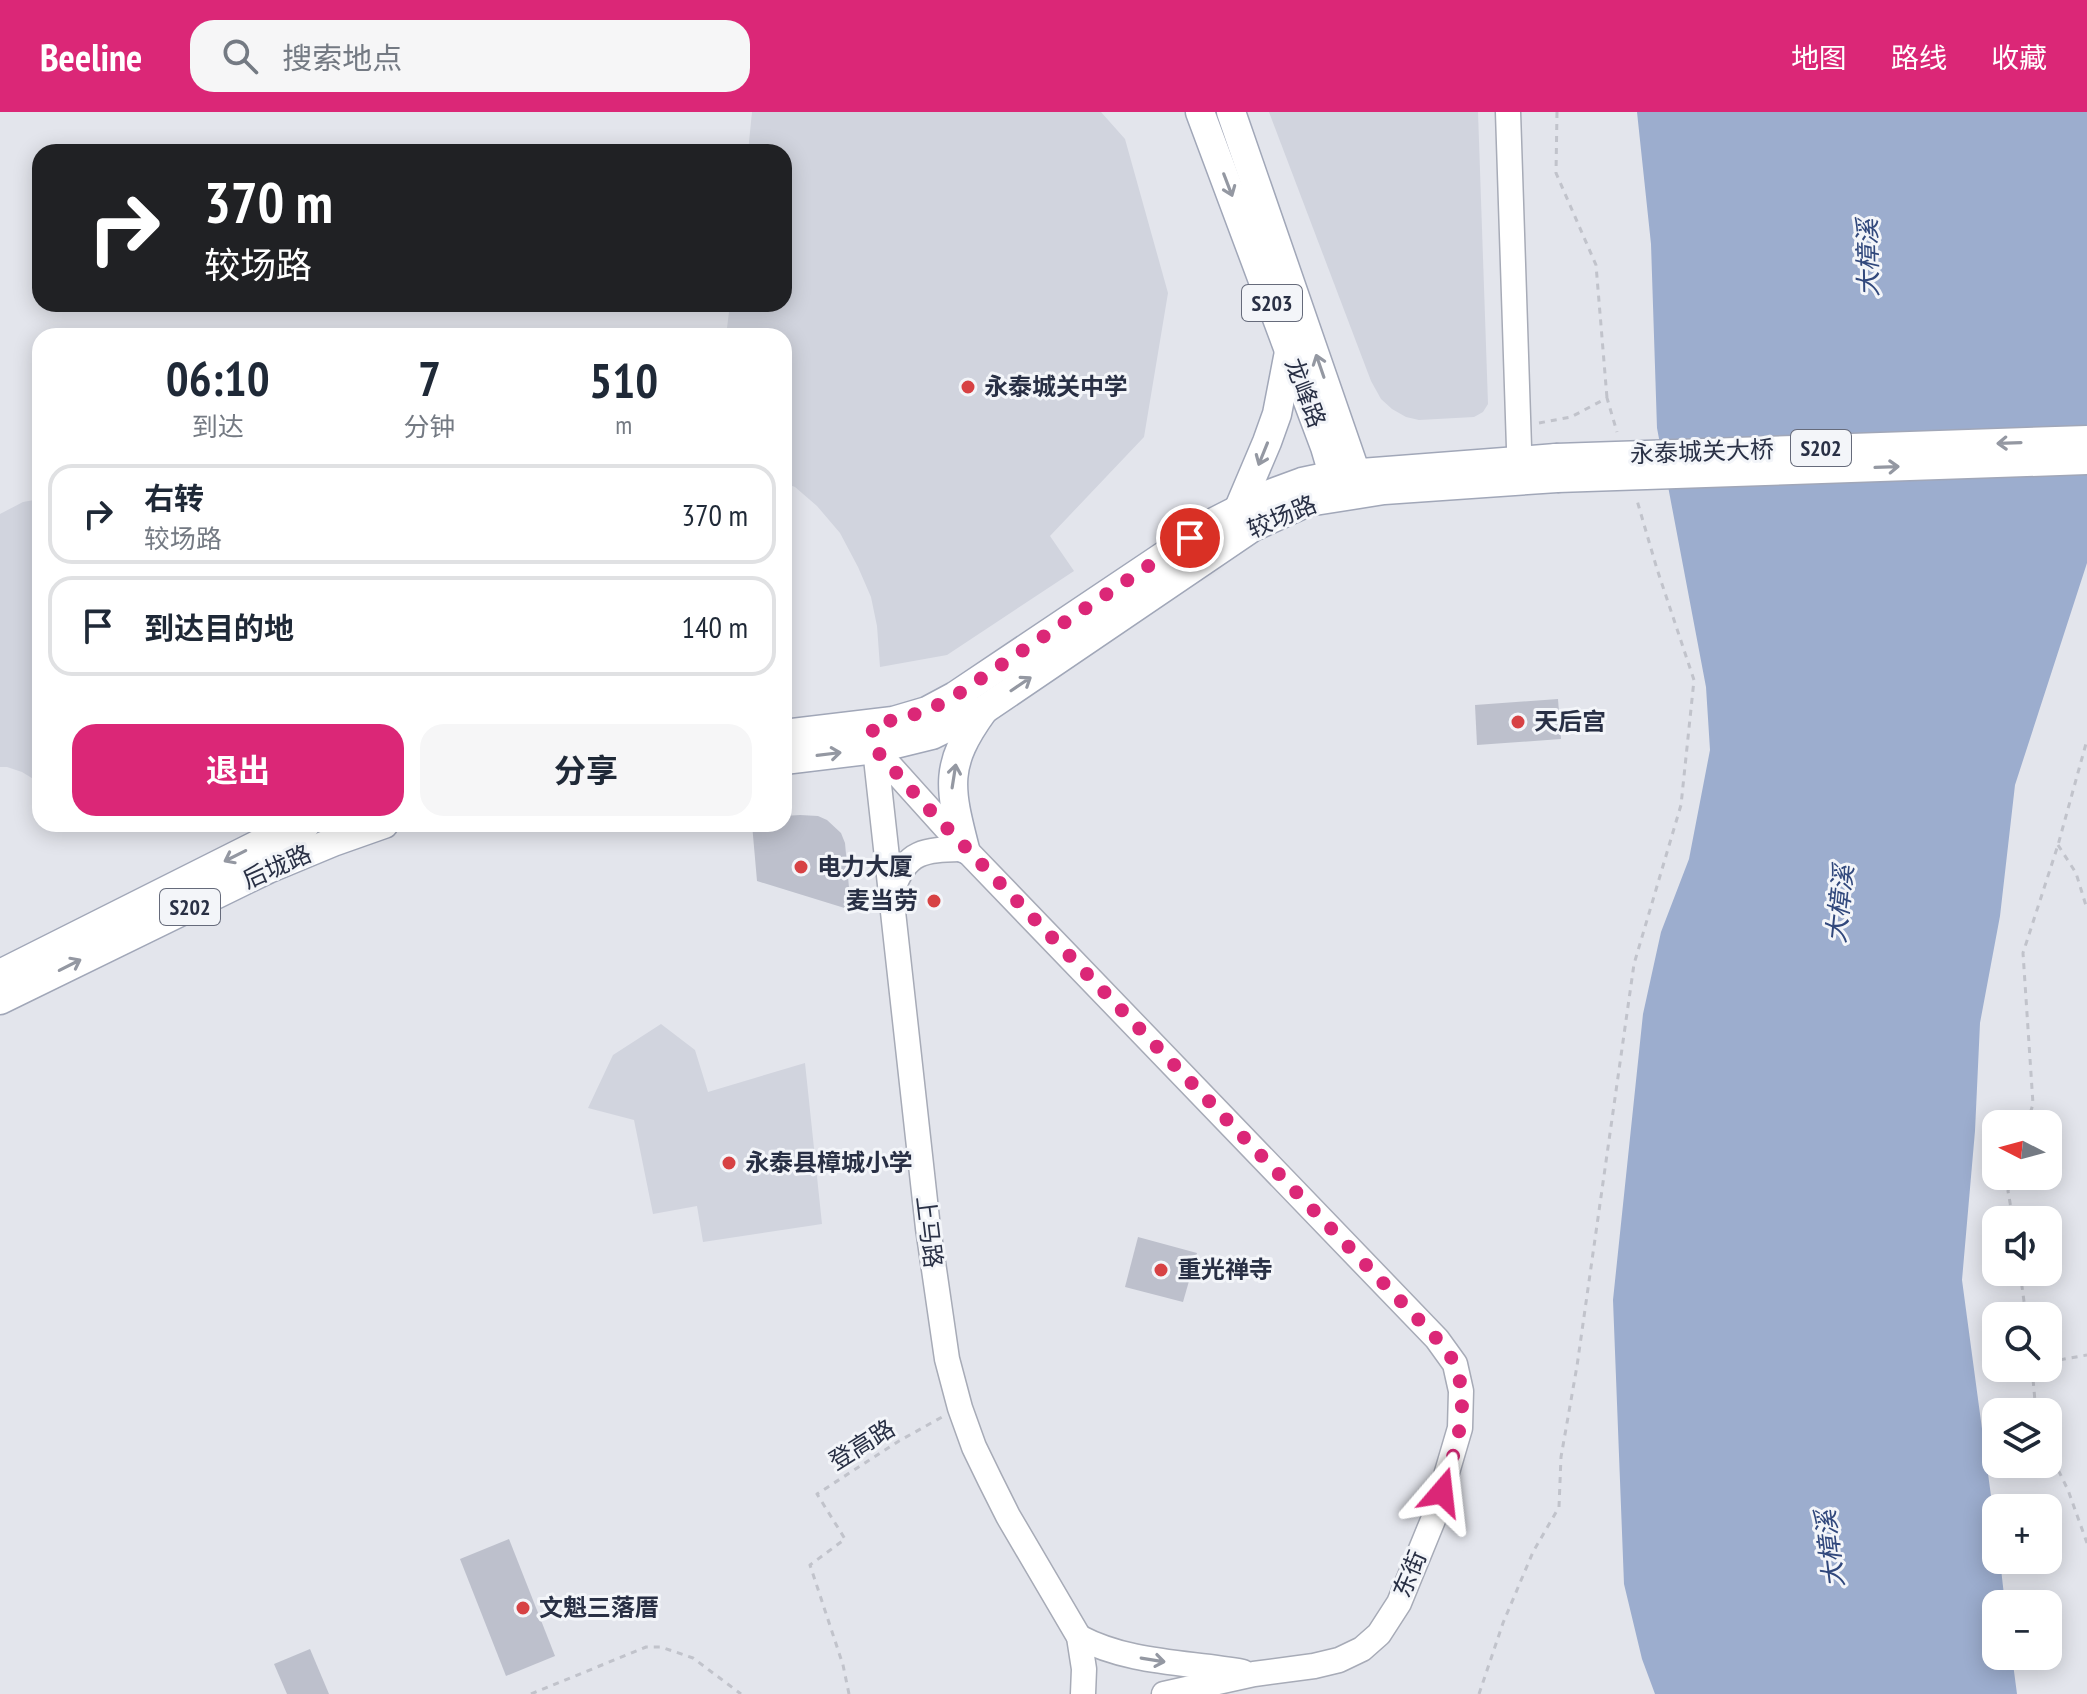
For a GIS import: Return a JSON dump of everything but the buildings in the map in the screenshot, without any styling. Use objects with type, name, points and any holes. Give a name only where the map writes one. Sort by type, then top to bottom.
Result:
[{"type":"main road","name":"龙峰路","points":[[1200,112],[1289,352],[1348,484]]},
{"type":"main road","name":"龙峰路","points":[[1231,112],[1348,484]]},
{"type":"main road","points":[[1239,508],[1277,414],[1289,352]]},
{"type":"main road","name":"永泰城关大桥","points":[[1556,468],[2087,440]]},
{"type":"main road","name":"永泰城关大桥","points":[[1556,468],[2087,460]]},
{"type":"main road","name":"较场路","points":[[874,737],[893,721],[927,711],[955,696],[1216,521],[1302,482],[1348,484],[1556,468]]},
{"type":"main road","name":"较场路","points":[[874,737],[932,735],[985,709],[1253,527],[1348,484]]},
{"type":"main road","points":[[965,849],[952,790],[953,771],[970,730],[985,709]]},
{"type":"main road","name":"S202","points":[[792,734],[874,737]]},
{"type":"main road","name":"S202","points":[[792,758],[874,737]]},
{"type":"main road","name":"后垅路","points":[[0,974],[286,832]]},
{"type":"main road","name":"后垅路","points":[[0,1000],[268,869],[361,832]]},
{"type":"street","points":[[1508,112],[1520,470]]},
{"type":"street","name":"东街","points":[[874,737],[965,849],[1437,1339],[1455,1364],[1461,1391],[1460,1428],[1451,1463],[1415,1565],[1399,1603],[1379,1634],[1362,1649],[1339,1660],[1254,1674]]},
{"type":"street","name":"上马路","points":[[874,737],[928,1228],[947,1359],[974,1447],[1008,1516],[1079,1637]]},
{"type":"street","points":[[892,891],[899,872],[907,862],[922,853],[965,849]]},
{"type":"street","points":[[1079,1637],[1099,1648],[1128,1656],[1254,1674]]},
{"type":"street","points":[[1079,1637],[1084,1669],[1083,1694]]},
{"type":"street","points":[[1164,1694],[1254,1674]]},
{"type":"path","points":[[1557,112],[1556,173],[1596,265],[1607,398],[1620,441]]},
{"type":"path","points":[[1519,428],[1571,417],[1607,398]]},
{"type":"path","points":[[1479,1694],[1503,1623],[1527,1566],[1559,1507],[1561,1457],[1577,1366],[1634,964],[1681,805],[1694,680],[1636,498]]},
{"type":"path","points":[[2031,1110],[2023,953],[2058,845],[2087,740]]},
{"type":"path","points":[[2058,845],[2076,873],[2087,909]]},
{"type":"path","points":[[2062,1359],[2087,1355]]},
{"type":"path","name":"登高路","points":[[849,1694],[843,1665],[810,1565],[845,1539],[817,1494],[899,1441],[960,1408]]},
{"type":"path","points":[[2062,1478],[2087,1543]]},
{"type":"path","points":[[531,1694],[646,1647],[661,1647],[693,1658],[741,1694]]},
{"type":"shaded area","name":"永泰城关中学","points":[[752,112],[1101,112],[1125,139],[1168,293],[1144,437],[1050,536],[1074,571],[947,655],[880,667],[871,597],[858,567],[840,533],[817,506],[792,486],[792,328],[727,328],[729,312],[792,312],[792,144],[749,144]]},
{"type":"shaded area","points":[[1269,112],[1478,112],[1488,404],[1483,412],[1474,417],[1419,420],[1406,417],[1381,399],[1371,381]]},
{"type":"shaded area","points":[[32,500],[32,778],[22,772],[0,767],[0,514]]},
{"type":"shaded area","name":"永泰县樟城小学","points":[[661,1024],[695,1050],[708,1092],[805,1063],[822,1224],[703,1242],[697,1206],[653,1214],[634,1120],[588,1108],[613,1055]]},
{"type":"water","name":"大樟溪","points":[[1637,112],[2087,112],[2087,563],[2015,785],[2000,916],[1980,1023],[1975,1131],[1962,1280],[1982,1429],[1982,1478],[1989,1478],[1991,1494],[1982,1494],[1982,1574],[2002,1574],[2003,1590],[1982,1590],[1982,1670],[2014,1670],[2017,1694],[1655,1694],[1642,1659],[1624,1584],[1613,1300],[1643,1014],[1661,932],[1689,859],[1710,750],[1706,687],[1657,428],[1651,244]]},
{"type":"place","name":"永泰城关中学","points":[[968,387]]},
{"type":"place","name":"天后宫","points":[[1518,722]]},
{"type":"place","name":"电力大厦","points":[[801,867]]},
{"type":"place","name":"麦当劳","points":[[934,901]]},
{"type":"place","name":"永泰县樟城小学","points":[[729,1163]]},
{"type":"place","name":"重光禅寺","points":[[1161,1270]]},
{"type":"place","name":"文魁三落厝","points":[[523,1608]]},
{"type":"route","points":[[1190,538],[955,696],[927,711],[872,724],[875,749],[965,849],[1437,1339],[1455,1364],[1461,1391],[1460,1428],[1442,1492]]}]
